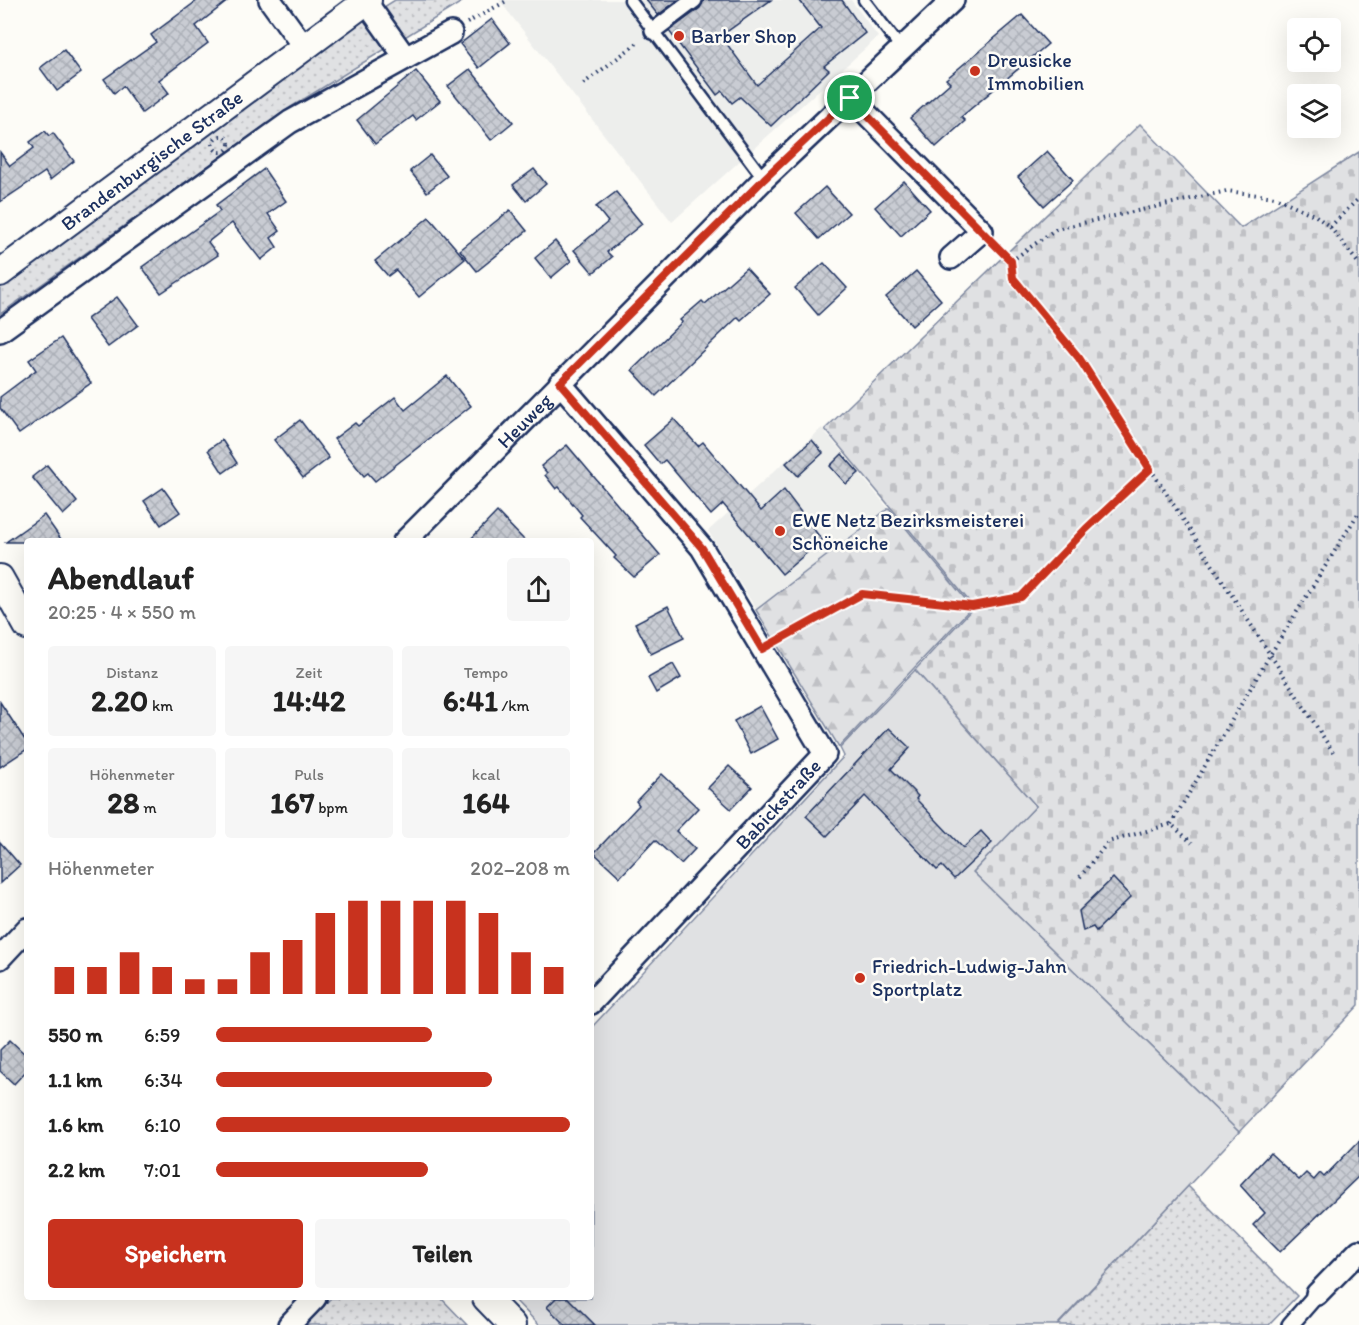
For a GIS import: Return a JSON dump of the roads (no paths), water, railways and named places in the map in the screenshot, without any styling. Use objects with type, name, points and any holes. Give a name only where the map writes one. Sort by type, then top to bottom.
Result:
[{"type":"street","points":[[270,0],[304,47]]},
{"type":"street","points":[[653,31],[694,0]]},
{"type":"street","name":"Heuweg","points":[[408,538],[764,179],[952,0]]},
{"type":"street","points":[[367,1],[405,57]]},
{"type":"street","name":"Brandenburgische Straße","points":[[0,273],[367,1]]},
{"type":"street","points":[[0,331],[290,122],[451,33]]},
{"type":"street","points":[[850,98],[982,231],[951,258]]},
{"type":"street","name":"Babickstraße","points":[[560,383],[702,548],[825,754],[594,1000]]},
{"type":"street","points":[[0,578],[24,621]]},
{"type":"street","points":[[0,958],[24,932]]},
{"type":"street","points":[[1290,1325],[1359,1251]]},
{"type":"street","points":[[290,1325],[313,1300]]},
{"type":"street","points":[[488,1300],[512,1325]]},
{"type":"lane","points":[[630,0],[764,179]]},
{"type":"lane","points":[[864,0],[901,48]]},
{"type":"place","name":"Barber Shop","points":[[679,36]]},
{"type":"place","name":"Dreusicke Immobilien","points":[[975,71]]},
{"type":"place","name":"EWE Netz Bezirksmeisterei Schöneiche","points":[[780,531]]},
{"type":"place","name":"Friedrich-Ludwig-Jahn Sportplatz","points":[[860,978]]}]
